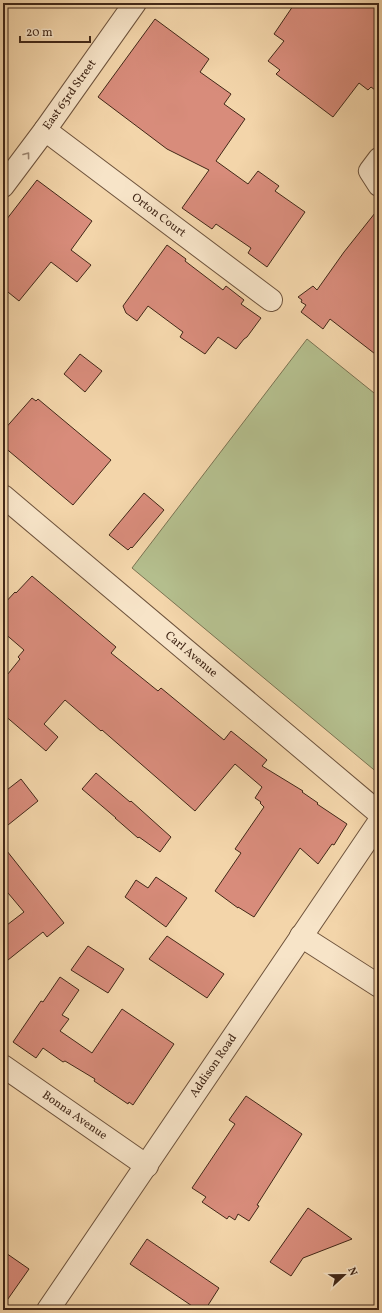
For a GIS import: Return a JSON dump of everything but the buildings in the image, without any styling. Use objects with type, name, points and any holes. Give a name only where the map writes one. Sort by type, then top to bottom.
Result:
[{"type":"street","name":"East 63rd Street","points":[[3,186],[46,130],[135,3]]},
{"type":"street","name":"Orton Court","points":[[46,130],[272,300]]},
{"type":"street","name":"Carl Avenue","points":[[3,496],[379,814]]},
{"type":"street","name":"Addison Road","points":[[54,1307],[146,1166],[379,822]]},
{"type":"street","points":[[301,936],[379,986]]},
{"type":"street","name":"Bonna Avenue","points":[[3,1066],[146,1166]]},
{"type":"green space","points":[[307,339],[379,397],[379,774],[132,568]]}]
